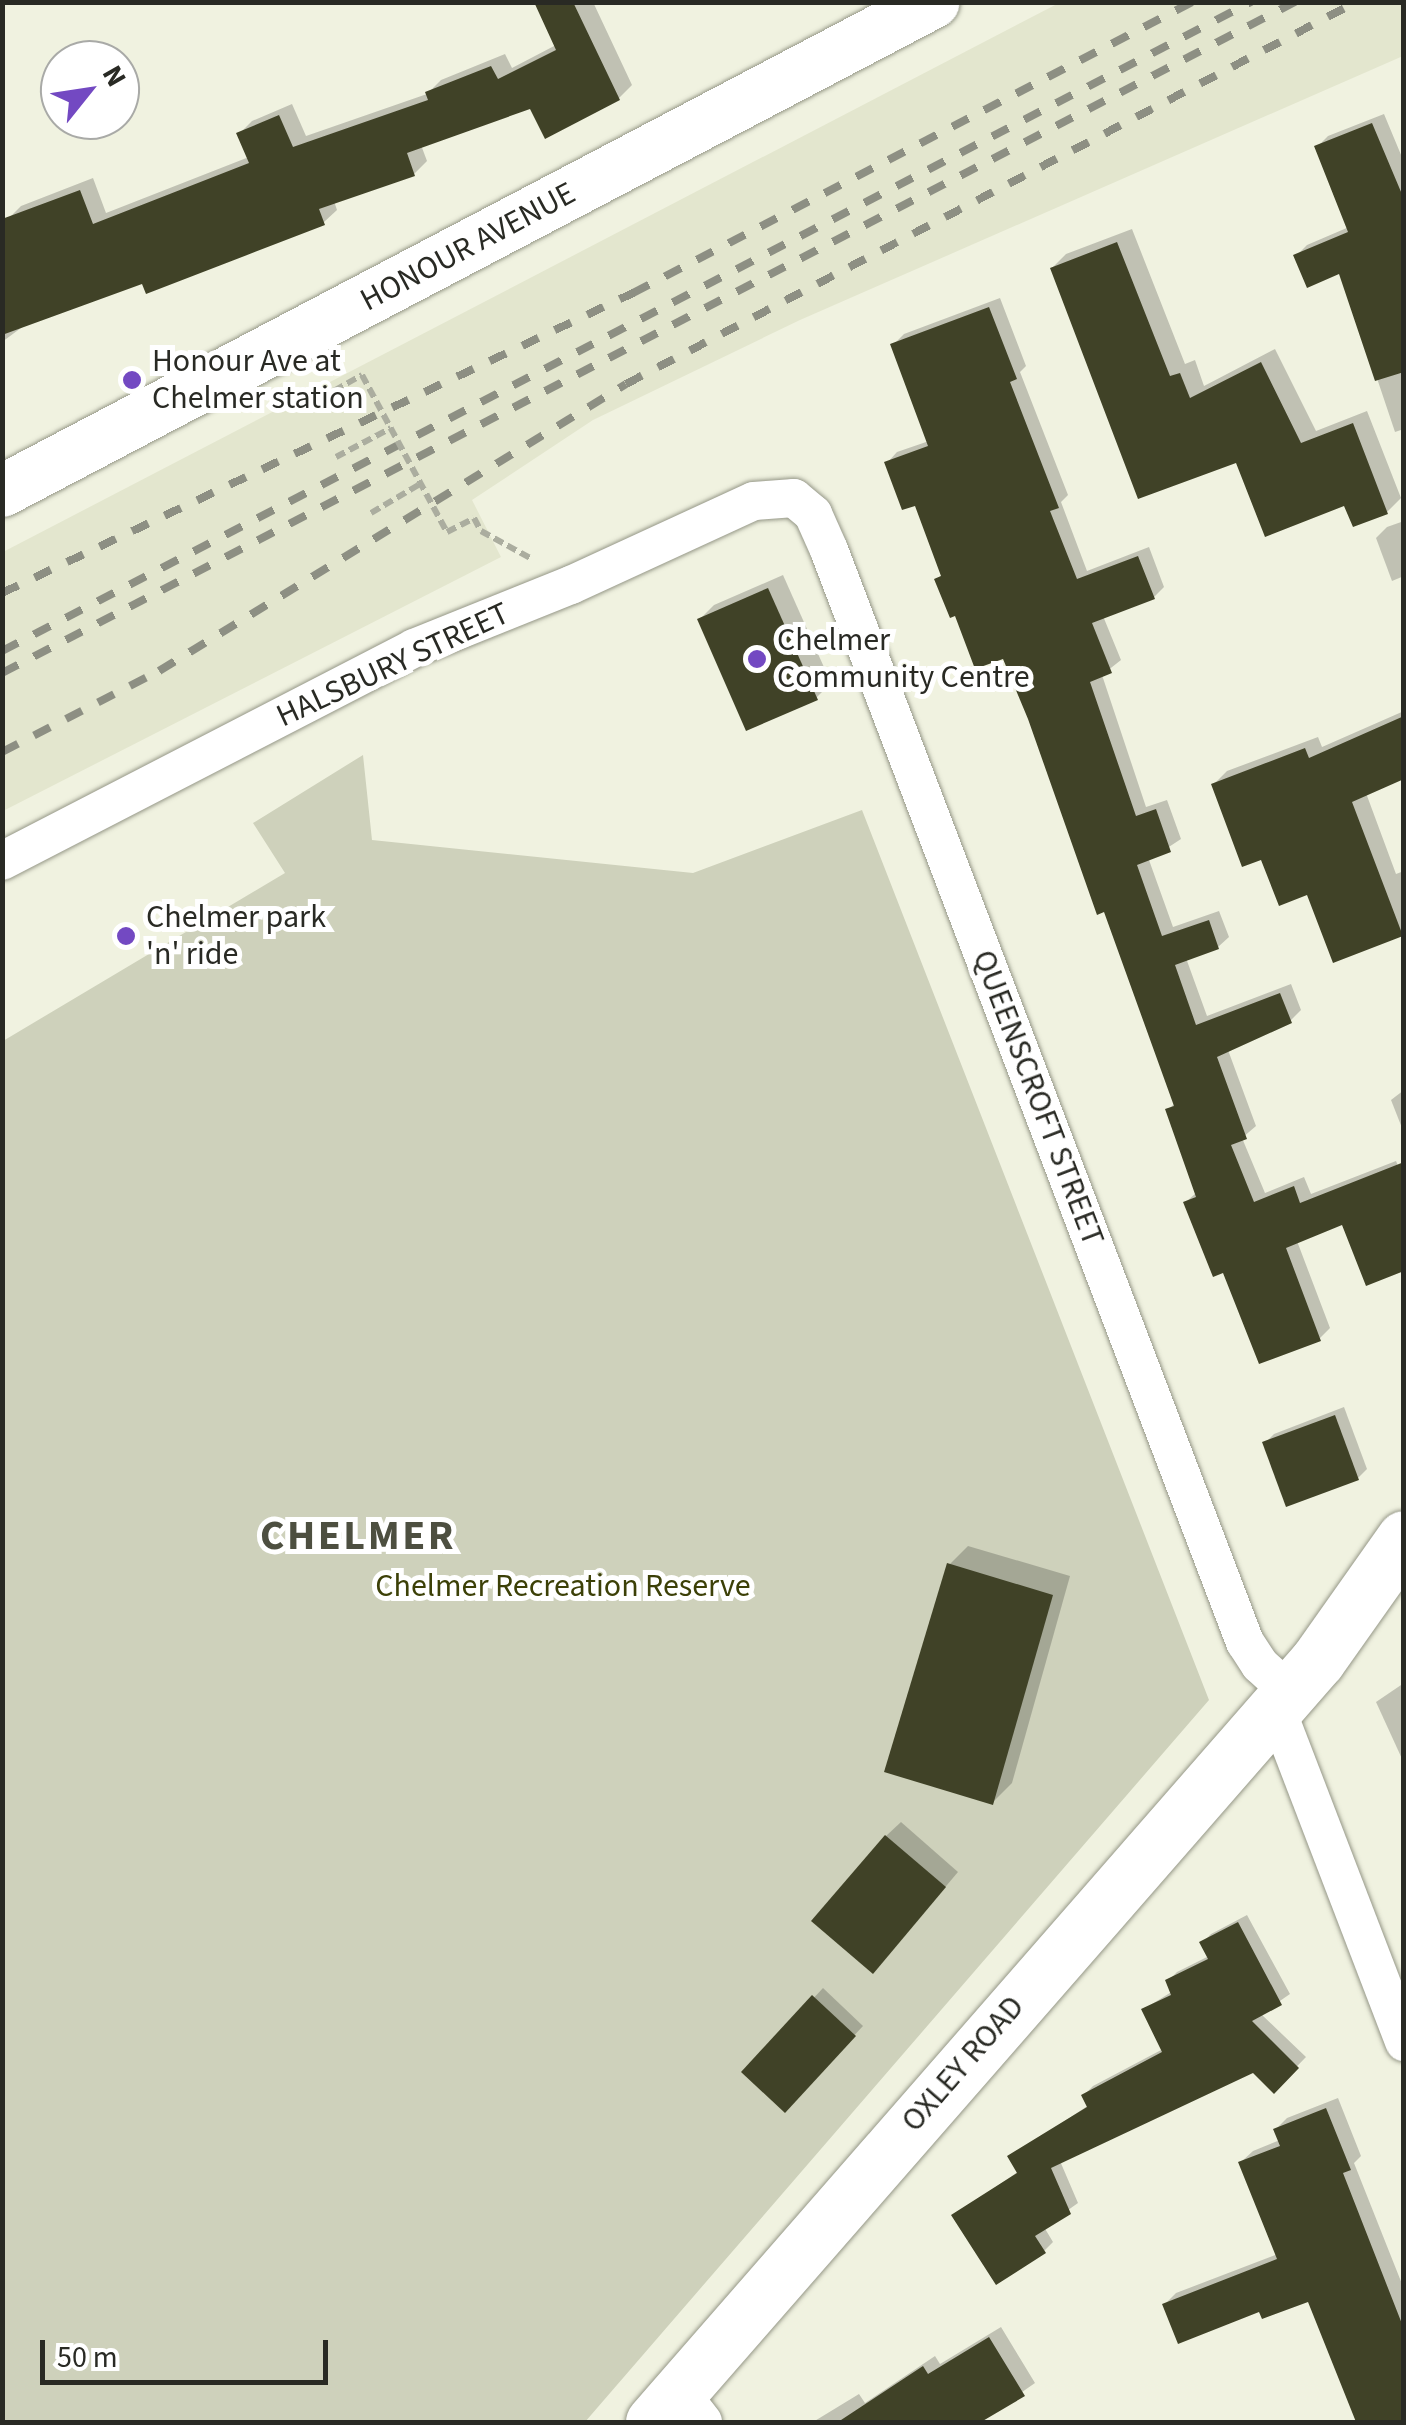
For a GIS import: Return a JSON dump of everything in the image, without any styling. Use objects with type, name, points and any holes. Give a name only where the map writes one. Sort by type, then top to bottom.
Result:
[{"type":"main road","name":"HONOUR AVENUE","points":[[2,491],[934,2]]},
{"type":"main road","name":"OXLEY ROAD","points":[[678,2412],[1318,1660],[1404,1538]]},
{"type":"street","name":"HALSBURY STREET","points":[[2,861],[414,648],[571,585],[754,501],[794,498]]},
{"type":"street","name":"QUEENSCROFT STREET","points":[[794,498],[813,514],[824,539],[1245,1642],[1283,1700],[1404,2042]]},
{"type":"path","points":[[315,384],[321,398],[362,375],[446,532],[474,518],[481,531],[535,561]]},
{"type":"path","points":[[336,456],[391,428]]},
{"type":"path","points":[[371,512],[420,484]]},
{"type":"shaded area","points":[[1059,3],[1403,3],[1403,56],[800,320],[593,420],[472,500],[501,557],[3,811],[3,552]]},
{"type":"green space","name":"Chelmer Recreation Reserve","points":[[363,755],[372,840],[693,873],[862,810],[1209,1700],[585,2422],[3,2422],[3,1041],[285,873],[253,823]]},
{"type":"building","points":[[534,2],[573,2],[620,100],[545,139],[530,109],[407,153],[415,176],[319,209],[325,225],[146,294],[142,284],[2,335],[2,219],[80,190],[93,224],[249,163],[236,133],[279,115],[293,147],[428,100],[425,92],[491,66],[498,79],[556,50]]},
{"type":"building","points":[[1372,123],[1404,199],[1404,372],[1375,381],[1339,274],[1307,288],[1293,255],[1348,232],[1314,146]]},
{"type":"building","points":[[1117,242],[1170,376],[1180,373],[1190,398],[1261,362],[1301,443],[1353,423],[1388,514],[1353,527],[1344,506],[1265,537],[1236,463],[1138,499],[1050,268]]},
{"type":"building","points":[[989,307],[1017,379],[1010,382],[1059,508],[1050,511],[1077,579],[1138,556],[1155,599],[1092,623],[1112,673],[1090,682],[1136,816],[1156,809],[1171,852],[1137,865],[1162,936],[1209,920],[1219,949],[1175,965],[1196,1025],[1280,993],[1292,1023],[1217,1057],[1247,1139],[1231,1145],[1254,1202],[1294,1186],[1300,1203],[1404,1162],[1404,1271],[1366,1286],[1342,1225],[1286,1248],[1321,1341],[1259,1364],[1223,1273],[1213,1277],[1183,1202],[1196,1197],[1165,1109],[1174,1106],[1104,912],[1097,915],[1028,719],[1003,659],[975,669],[955,616],[950,618],[934,579],[941,576],[915,506],[902,510],[884,462],[928,446],[890,344]]},
{"type":"building","name":"Chelmer Community Centre","points":[[768,588],[818,700],[746,731],[697,619]]},
{"type":"building","points":[[1404,716],[1404,779],[1352,802],[1403,936],[1333,963],[1307,895],[1279,906],[1261,860],[1242,867],[1211,784],[1305,748],[1309,758]]},
{"type":"building","points":[[1335,1415],[1359,1480],[1286,1507],[1262,1442]]},
{"type":"building","points":[[947,1563],[1053,1595],[993,1805],[884,1772]]},
{"type":"building","points":[[885,1835],[946,1887],[873,1974],[811,1921]]},
{"type":"building","points":[[1238,1922],[1282,2005],[1252,2021],[1299,2068],[1274,2094],[1253,2073],[1051,2168],[1071,2214],[1035,2236],[1046,2253],[996,2285],[951,2215],[1017,2173],[1007,2156],[1087,2107],[1081,2095],[1162,2052],[1141,2009],[1171,1995],[1165,1980],[1208,1959],[1199,1942]]},
{"type":"building","points":[[812,1995],[856,2036],[785,2113],[741,2072]]},
{"type":"building","points":[[1326,2108],[1351,2170],[1343,2173],[1404,2329],[1404,2422],[1356,2422],[1308,2302],[1262,2319],[1259,2312],[1178,2344],[1162,2304],[1277,2259],[1238,2162],[1280,2146],[1273,2129]]},
{"type":"building","points":[[989,2337],[1025,2396],[981,2422],[838,2422],[923,2366],[928,2374]]},
{"type":"railway","points":[[2,593],[633,293],[1192,2]]},
{"type":"railway","points":[[2,651],[1251,2]]},
{"type":"railway","points":[[2,673],[1295,2]]},
{"type":"railway","points":[[2,752],[159,671],[626,384],[1356,2]]},
{"type":"place","name":"Honour Ave at Chelmer station","points":[[132,380]]},
{"type":"place","name":"Chelmer Community Centre","points":[[757,659]]},
{"type":"place","name":"Chelmer park 'n' ride","points":[[126,936]]},
{"type":"district","name":"CHELMER","points":[[358,1536]]}]
